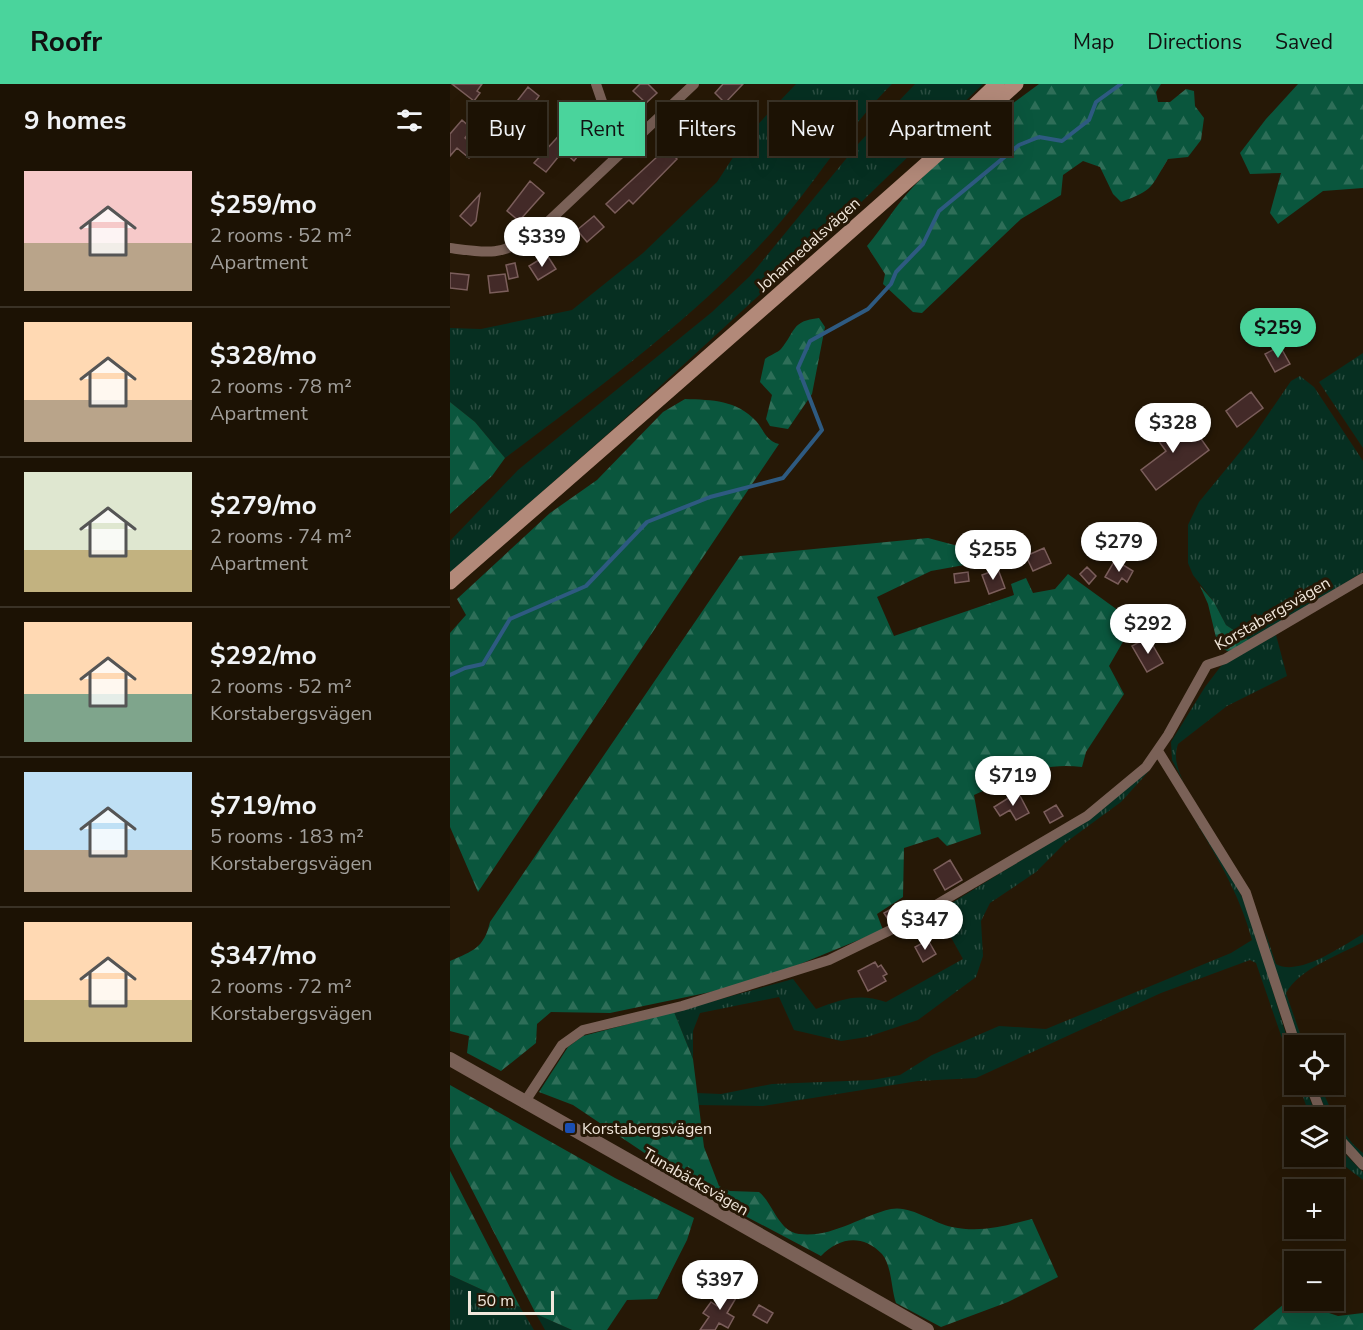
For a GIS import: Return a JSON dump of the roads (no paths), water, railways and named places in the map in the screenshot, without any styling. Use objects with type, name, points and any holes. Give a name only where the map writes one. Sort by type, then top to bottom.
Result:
[{"type":"main road","name":"Johannedalsvägen","points":[[623,429],[705,350],[890,185],[997,84]]},
{"type":"main road","name":"Johannedalsvägen","points":[[450,582],[623,429],[711,356],[1016,84]]},
{"type":"street","points":[[596,84],[602,102]]},
{"type":"street","points":[[645,130],[694,84]]},
{"type":"street","points":[[450,248],[487,253],[512,249],[533,236],[618,156]]},
{"type":"street","name":"Korstabergsvägen","points":[[524,1103],[562,1045],[583,1030],[682,1006],[829,960],[916,917],[1087,816],[1131,781],[1158,751],[1207,665],[1225,659],[1363,578]]},
{"type":"street","points":[[1158,751],[1246,893],[1292,1035]]},
{"type":"street","name":"Tunabäcksvägen","points":[[450,1059],[927,1330]]},
{"type":"street","points":[[1344,1145],[1363,1165]]},
{"type":"waterway","points":[[450,675],[465,668],[483,664],[510,619],[586,586],[647,522],[710,497],[783,478],[822,430],[798,368],[810,341],[868,309],[891,284],[896,272],[923,244],[939,211],[1019,145],[1039,137],[1062,141],[1089,120],[1096,102],[1121,84]]},
{"type":"place","name":"Korstabergsvägen","points":[[570,1128]]}]
